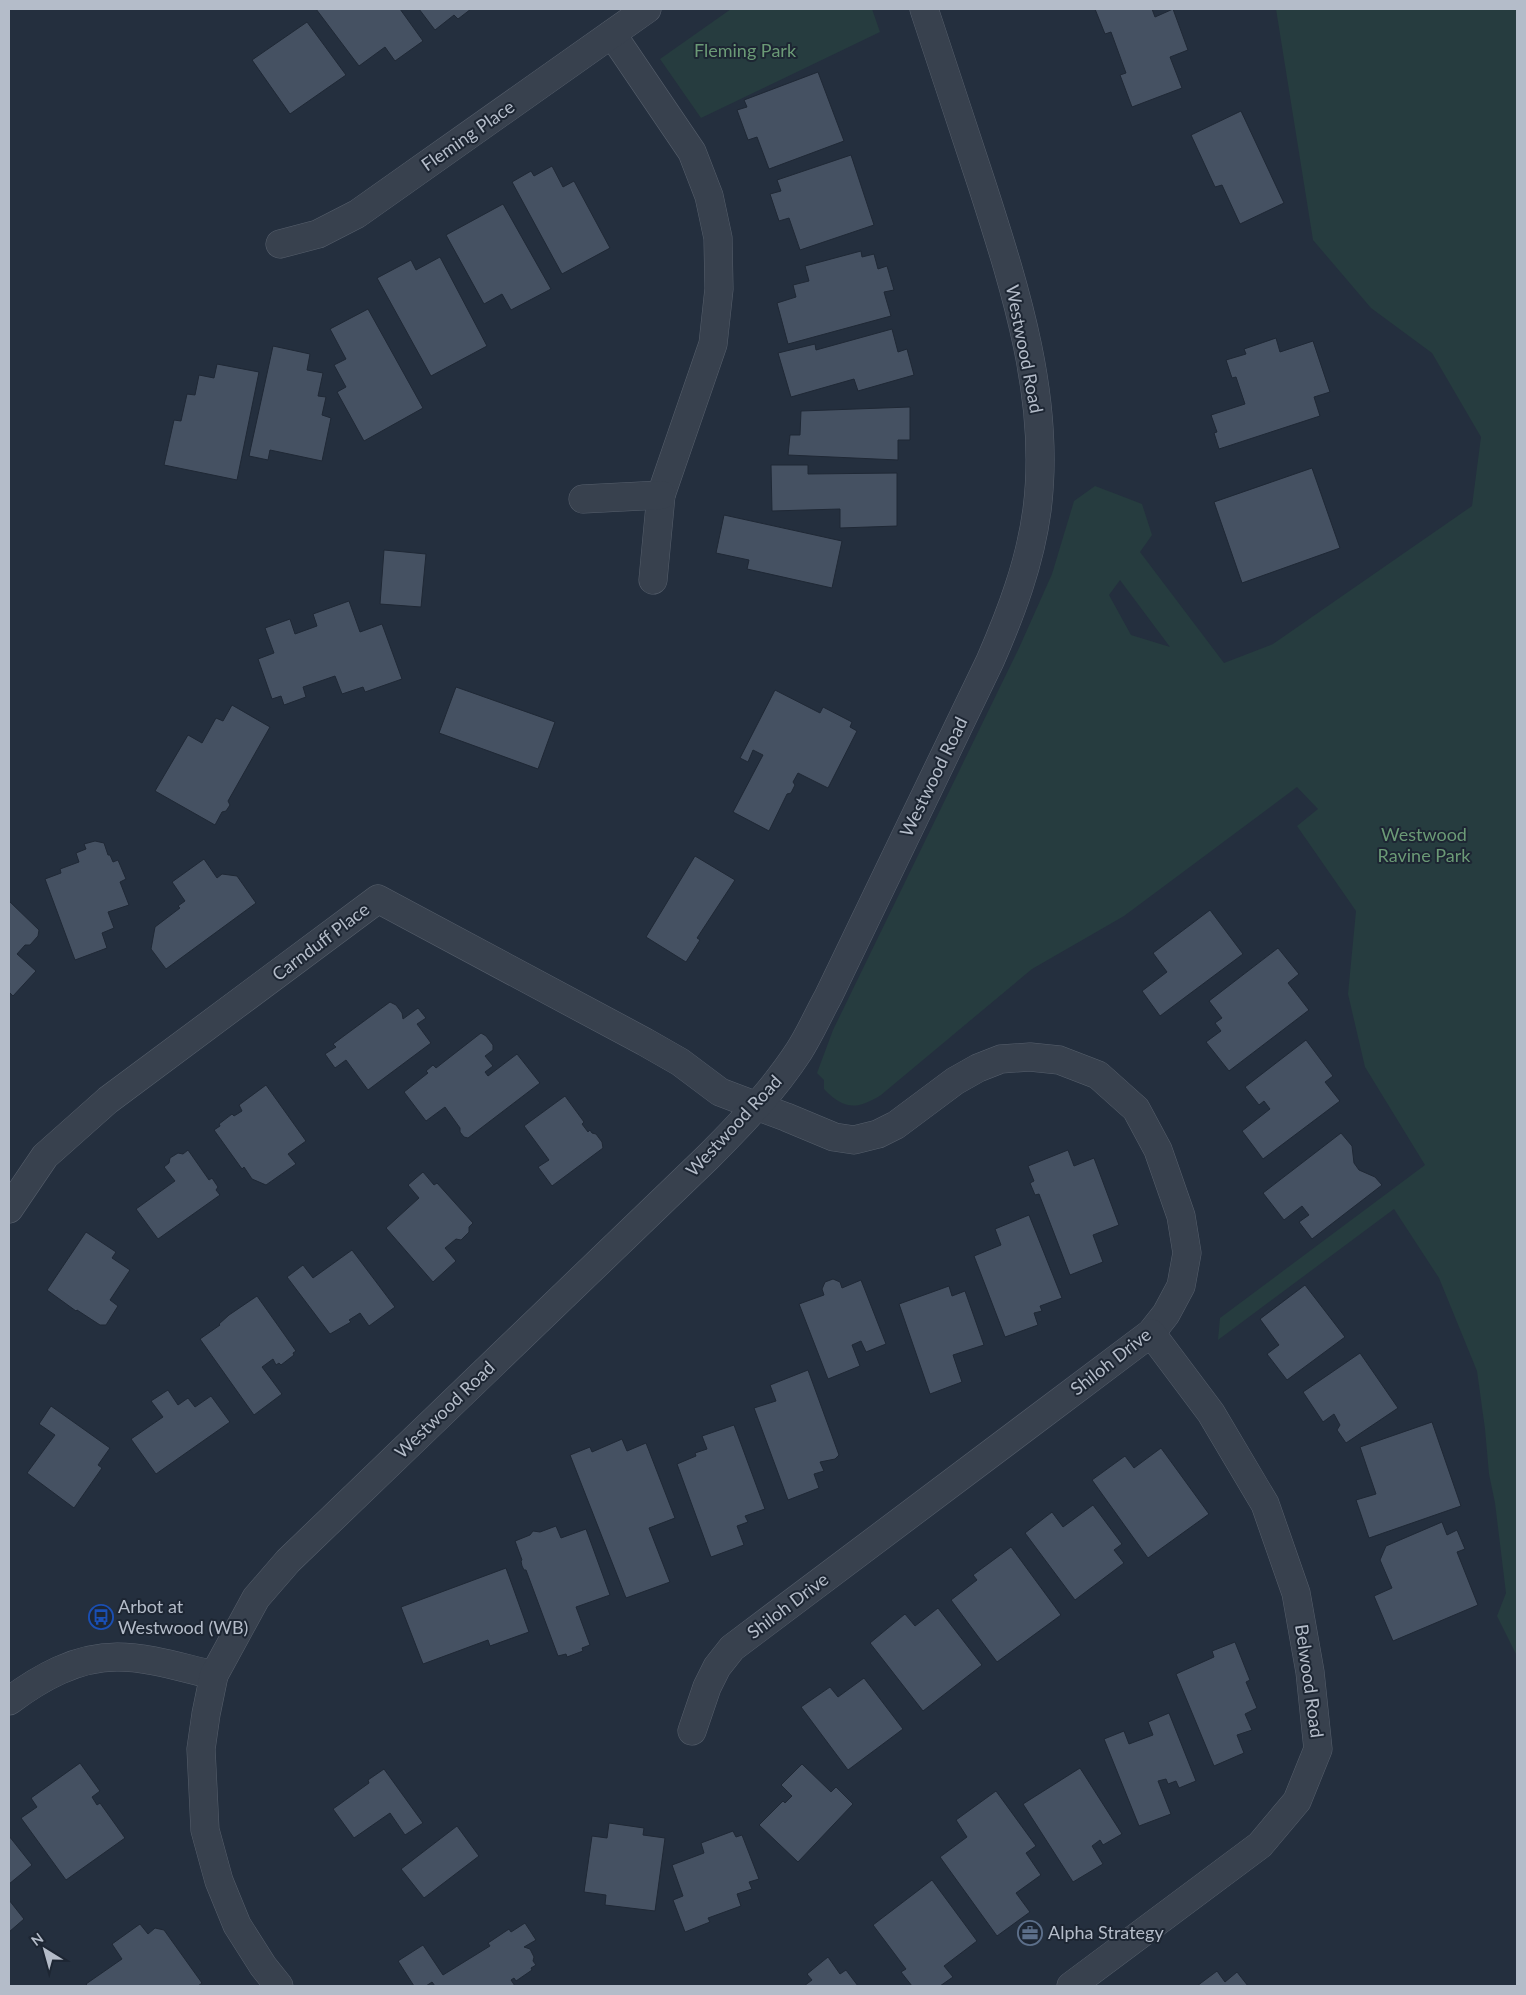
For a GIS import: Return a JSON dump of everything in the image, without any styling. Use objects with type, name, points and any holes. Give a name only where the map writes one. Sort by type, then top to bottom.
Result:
[{"type":"street","name":"Fleming Place","points":[[280,244],[318,234],[357,214],[647,9]]},
{"type":"street","name":"Westwood Road","points":[[279,1986],[237,1925],[219,1881],[205,1830],[201,1749],[214,1675],[256,1598],[288,1561],[707,1158],[757,1106],[799,1050],[828,997],[990,661],[1010,615],[1025,568],[1037,510],[1041,452],[1036,391],[1024,333],[995,226],[924,9]]},
{"type":"street","points":[[612,34],[692,152],[709,196],[718,238],[719,289],[713,344],[661,495],[653,580]]},
{"type":"street","points":[[583,499],[661,495]]},
{"type":"street","name":"Carnduff Place","points":[[9,1209],[45,1156],[108,1100],[378,899],[645,1042],[680,1062],[720,1092],[757,1106]]},
{"type":"street","name":"Shiloh Drive","points":[[692,1731],[707,1687],[717,1666],[732,1648],[1151,1334],[1166,1314],[1181,1286],[1187,1253],[1181,1216],[1158,1150],[1136,1109],[1098,1075],[1059,1060],[1030,1057],[1002,1059],[978,1068],[955,1081],[896,1125],[878,1134],[854,1140],[834,1137],[757,1106]]},
{"type":"street","name":"Belwood Road","points":[[1070,1986],[1260,1845],[1298,1801],[1318,1749],[1310,1672],[1296,1593],[1265,1504],[1211,1413],[1151,1334]]},
{"type":"street","points":[[9,1701],[46,1676],[92,1660],[117,1657],[161,1662],[214,1675]]},
{"type":"green space","name":"Fleming Park","points":[[731,9],[872,9],[880,32],[701,118],[660,59]]},
{"type":"green space","name":"Westwood Ravine Park","points":[[1276,9],[1517,9],[1517,1656],[1497,1616],[1506,1593],[1477,1371],[1439,1278],[1394,1209],[1218,1340],[1220,1318],[1425,1165],[1365,1067],[1348,994],[1356,911],[1297,826],[1318,809],[1297,787],[1124,916],[1032,969],[881,1095],[858,1105],[844,1104],[824,1089],[824,1080],[817,1073],[833,1030],[1019,648],[1052,574],[1074,501],[1095,486],[1142,504],[1152,535],[1140,552],[1224,663],[1273,644],[1472,506],[1481,437],[1432,353],[1371,308],[1313,240]],"holes":[[[1120,580],[1170,647],[1131,635],[1109,595]]]},
{"type":"building","points":[[316,9],[400,9],[423,41],[395,61],[385,47],[359,66]]},
{"type":"building","points":[[419,9],[471,9],[458,19],[454,15],[435,30]]},
{"type":"building","points":[[1095,9],[1152,9],[1155,17],[1173,9],[1188,50],[1170,57],[1182,88],[1132,107],[1120,75],[1126,73],[1111,32],[1105,34]]},
{"type":"building","points":[[307,22],[346,75],[290,114],[252,60]]},
{"type":"building","points":[[818,72],[844,141],[769,169],[757,137],[748,140],[737,110],[747,107],[744,100]]},
{"type":"building","points":[[1241,111],[1284,203],[1240,224],[1222,185],[1215,187],[1191,135]]},
{"type":"building","points":[[851,155],[874,225],[800,250],[789,218],[779,221],[770,194],[781,191],[777,180]]},
{"type":"building","points":[[552,166],[563,187],[574,181],[610,248],[562,274],[512,182],[531,171],[534,176]]},
{"type":"building","points":[[503,204],[551,289],[511,310],[502,294],[484,304],[446,235]]},
{"type":"building","points":[[861,251],[862,257],[874,254],[878,269],[887,266],[894,290],[884,292],[891,316],[788,344],[777,303],[796,297],[793,285],[809,281],[805,266]]},
{"type":"building","points":[[440,257],[487,346],[431,376],[377,278],[411,260],[416,270]]},
{"type":"building","points":[[368,309],[423,408],[364,441],[337,392],[346,387],[334,365],[346,359],[330,329]]},
{"type":"building","points":[[892,329],[898,352],[907,349],[914,375],[858,391],[854,379],[791,397],[778,353],[815,344],[816,350]]},
{"type":"building","points":[[1276,338],[1280,352],[1313,341],[1330,392],[1314,397],[1320,416],[1219,449],[1214,433],[1217,432],[1211,415],[1245,404],[1236,377],[1232,378],[1226,360],[1246,354],[1244,349]]},
{"type":"building","points":[[273,346],[310,354],[307,370],[323,373],[318,396],[326,397],[322,415],[331,418],[322,461],[270,450],[268,460],[249,456]]},
{"type":"building","points":[[217,364],[259,372],[237,480],[164,465],[174,420],[181,421],[187,394],[195,395],[199,375],[214,378]]},
{"type":"building","points":[[910,407],[910,440],[898,440],[898,460],[788,455],[790,435],[800,435],[801,411]]},
{"type":"building","points":[[771,465],[808,465],[808,474],[897,473],[897,526],[840,528],[840,509],[772,511]]},
{"type":"building","points":[[1312,468],[1340,548],[1242,583],[1214,502]]},
{"type":"building","points":[[724,515],[842,541],[832,588],[747,569],[749,560],[716,553]]},
{"type":"building","points":[[384,550],[426,554],[421,607],[380,604]]},
{"type":"building","points":[[349,601],[360,632],[382,624],[402,679],[365,692],[363,687],[342,694],[335,676],[303,687],[306,697],[284,705],[281,696],[272,699],[258,659],[274,653],[265,628],[290,619],[295,634],[317,626],[313,614]]},
{"type":"building","points":[[456,687],[555,722],[538,769],[439,733]]},
{"type":"building","points":[[775,690],[820,713],[823,707],[852,722],[850,727],[857,731],[828,788],[798,773],[793,782],[795,785],[791,793],[787,794],[769,831],[733,812],[763,755],[753,750],[748,762],[740,758]]},
{"type":"building","points":[[232,705],[270,727],[228,801],[230,805],[226,811],[222,812],[215,825],[155,791],[188,735],[202,743],[216,718],[223,721]]},
{"type":"building","points":[[95,841],[104,843],[108,855],[110,855],[113,862],[118,860],[126,879],[120,882],[129,905],[108,912],[114,928],[102,933],[107,948],[75,960],[45,879],[61,873],[60,869],[79,862],[76,853],[86,849],[84,844]]},
{"type":"building","points":[[695,856],[735,880],[697,938],[700,940],[686,962],[646,937]]},
{"type":"building","points":[[204,859],[217,878],[222,874],[237,876],[256,903],[166,969],[151,949],[155,927],[180,908],[178,906],[185,901],[172,882]]},
{"type":"building","points":[[9,901],[39,930],[38,936],[30,945],[25,945],[17,954],[36,971],[13,996],[9,992]]},
{"type":"building","points":[[1210,910],[1243,954],[1160,1016],[1142,991],[1167,972],[1153,953]]},
{"type":"building","points":[[1278,948],[1299,974],[1288,983],[1309,1010],[1229,1071],[1206,1042],[1221,1031],[1215,1023],[1222,1018],[1209,1001]]},
{"type":"building","points":[[390,1002],[396,1005],[402,1013],[403,1019],[418,1008],[426,1018],[417,1024],[431,1043],[368,1090],[346,1060],[335,1068],[325,1054],[336,1047],[333,1044]]},
{"type":"building","points":[[481,1033],[493,1045],[493,1050],[485,1056],[493,1066],[485,1072],[488,1076],[517,1054],[540,1083],[468,1138],[464,1137],[460,1132],[460,1128],[445,1107],[426,1121],[404,1092],[428,1073],[426,1071],[433,1065],[436,1068]]},
{"type":"building","points":[[1306,1040],[1333,1076],[1325,1082],[1340,1101],[1263,1159],[1242,1131],[1270,1109],[1264,1101],[1259,1105],[1245,1087]]},
{"type":"building","points":[[266,1085],[306,1141],[288,1154],[296,1164],[266,1185],[252,1179],[244,1167],[242,1169],[214,1130],[232,1114],[234,1116],[242,1111],[239,1105]]},
{"type":"building","points":[[565,1096],[584,1122],[582,1124],[588,1132],[590,1130],[596,1134],[602,1142],[603,1148],[552,1186],[538,1167],[549,1160],[524,1126]]},
{"type":"building","points":[[1341,1133],[1352,1146],[1354,1163],[1359,1170],[1375,1177],[1382,1185],[1312,1239],[1299,1222],[1309,1215],[1302,1206],[1284,1220],[1263,1193]]},
{"type":"building","points":[[188,1150],[209,1180],[212,1178],[218,1187],[216,1190],[220,1195],[158,1239],[136,1209],[175,1181],[164,1167],[169,1163],[170,1158],[178,1153],[183,1154]]},
{"type":"building","points":[[1068,1150],[1074,1166],[1094,1158],[1119,1225],[1093,1235],[1103,1262],[1070,1275],[1039,1194],[1035,1195],[1030,1183],[1034,1181],[1028,1166]]},
{"type":"building","points":[[423,1172],[434,1185],[437,1183],[473,1223],[469,1227],[469,1232],[461,1240],[456,1239],[445,1248],[456,1261],[433,1282],[386,1228],[419,1198],[408,1185]]},
{"type":"building","points":[[1029,1215],[1062,1298],[1040,1306],[1042,1311],[1034,1313],[1038,1325],[1005,1337],[974,1256],[1001,1245],[995,1229]]},
{"type":"building","points":[[86,1232],[116,1252],[112,1258],[130,1270],[110,1300],[118,1306],[106,1325],[100,1325],[76,1311],[47,1290]]},
{"type":"building","points":[[352,1250],[395,1307],[369,1326],[360,1313],[349,1320],[351,1322],[330,1334],[287,1277],[303,1265],[313,1278]]},
{"type":"building","points":[[833,1279],[840,1282],[842,1288],[861,1280],[886,1344],[866,1352],[861,1341],[852,1345],[860,1366],[828,1379],[799,1304],[824,1295],[822,1289],[825,1282]]},
{"type":"building","points":[[1305,1285],[1345,1337],[1287,1380],[1267,1354],[1279,1345],[1260,1319]]},
{"type":"building","points":[[949,1286],[952,1296],[965,1291],[984,1345],[953,1355],[962,1382],[930,1394],[899,1304]]},
{"type":"building","points":[[257,1296],[296,1351],[293,1353],[294,1355],[281,1365],[279,1363],[276,1365],[273,1359],[262,1367],[282,1394],[254,1415],[200,1339],[220,1325],[229,1315]]},
{"type":"building","points":[[1360,1353],[1398,1408],[1346,1443],[1337,1430],[1340,1425],[1334,1414],[1323,1422],[1303,1392]]},
{"type":"building","points":[[808,1370],[839,1455],[835,1459],[820,1462],[824,1471],[814,1474],[819,1488],[788,1500],[754,1408],[776,1401],[770,1385]]},
{"type":"building","points":[[168,1390],[178,1405],[188,1398],[195,1407],[211,1396],[230,1422],[156,1474],[131,1439],[163,1417],[151,1401]]},
{"type":"building","points":[[51,1406],[110,1448],[98,1465],[102,1468],[74,1508],[27,1473],[55,1435],[39,1424]]},
{"type":"building","points":[[1432,1422],[1461,1506],[1369,1538],[1356,1500],[1376,1494],[1360,1447]]},
{"type":"building","points":[[734,1425],[765,1509],[745,1516],[748,1522],[737,1526],[744,1545],[711,1557],[677,1464],[696,1456],[695,1453],[707,1449],[702,1436]]},
{"type":"building","points":[[622,1439],[627,1451],[646,1443],[675,1518],[649,1528],[670,1582],[626,1598],[570,1455],[590,1447],[592,1452]]},
{"type":"building","points":[[1161,1448],[1209,1514],[1148,1558],[1092,1480],[1125,1456],[1134,1468]]},
{"type":"building","points":[[1093,1505],[1122,1544],[1114,1550],[1124,1563],[1075,1600],[1025,1533],[1052,1512],[1063,1527]]},
{"type":"building","points":[[1442,1522],[1447,1535],[1457,1530],[1465,1549],[1457,1552],[1478,1605],[1393,1641],[1374,1596],[1392,1588],[1380,1560],[1386,1546]]},
{"type":"building","points":[[556,1526],[561,1538],[586,1529],[610,1595],[576,1607],[590,1645],[582,1648],[583,1651],[567,1657],[566,1654],[558,1656],[526,1570],[522,1566],[522,1560],[515,1541],[530,1535],[533,1531],[540,1532]]},
{"type":"building","points":[[1011,1547],[1061,1615],[997,1662],[951,1600],[977,1580],[973,1575]]},
{"type":"building","points":[[506,1568],[529,1632],[490,1646],[488,1640],[423,1664],[401,1607]]},
{"type":"building","points":[[938,1608],[982,1665],[923,1711],[870,1643],[905,1614],[915,1626]]},
{"type":"building","points":[[1235,1642],[1250,1680],[1246,1682],[1257,1708],[1245,1714],[1252,1730],[1237,1735],[1244,1753],[1214,1766],[1176,1674],[1214,1657],[1212,1651]]},
{"type":"building","points":[[864,1678],[903,1729],[848,1770],[801,1707],[830,1687],[838,1697]]},
{"type":"building","points":[[1169,1713],[1196,1781],[1179,1788],[1176,1781],[1168,1784],[1166,1779],[1158,1781],[1171,1814],[1139,1826],[1104,1739],[1124,1731],[1129,1744],[1153,1735],[1148,1722]]},
{"type":"building","points":[[80,1763],[100,1791],[92,1797],[97,1805],[100,1803],[125,1838],[66,1880],[21,1818],[37,1807],[31,1798]]},
{"type":"building","points":[[802,1764],[831,1792],[836,1787],[853,1804],[798,1862],[759,1825],[783,1801],[785,1803],[792,1796],[781,1785]]},
{"type":"building","points":[[1080,1768],[1122,1834],[1103,1845],[1100,1840],[1092,1846],[1103,1864],[1073,1882],[1023,1804]]},
{"type":"building","points":[[384,1769],[423,1823],[405,1835],[390,1813],[354,1838],[333,1809],[369,1783],[368,1780]]},
{"type":"building","points":[[996,1791],[1036,1846],[1026,1853],[1041,1875],[1016,1893],[1030,1912],[997,1936],[940,1857],[967,1837],[956,1820]]},
{"type":"building","points":[[609,1823],[644,1828],[643,1835],[665,1838],[655,1911],[605,1905],[606,1895],[584,1892],[592,1836],[607,1838]]},
{"type":"building","points":[[457,1826],[479,1856],[424,1898],[401,1869]]},
{"type":"building","points":[[733,1831],[736,1837],[742,1835],[759,1879],[749,1882],[752,1889],[737,1894],[741,1906],[708,1918],[710,1922],[685,1932],[673,1900],[683,1896],[672,1865],[704,1853],[701,1843]]},
{"type":"building","points":[[9,1836],[32,1865],[9,1884]]},
{"type":"building","points":[[932,1880],[977,1941],[944,1966],[953,1977],[940,1986],[912,1986],[901,1972],[906,1969],[873,1925]]},
{"type":"building","points":[[9,1900],[24,1919],[9,1932]]},
{"type":"building","points":[[525,1923],[536,1940],[524,1947],[530,1949],[536,1965],[516,1981],[514,1978],[511,1980],[515,1986],[435,1986],[432,1982],[426,1986],[414,1986],[398,1961],[423,1945],[443,1975],[490,1946],[488,1943],[509,1929],[511,1932]]},
{"type":"building","points":[[140,1924],[148,1934],[155,1928],[164,1930],[202,1983],[198,1986],[88,1986],[86,1984],[122,1959],[112,1944]]},
{"type":"building","points":[[828,1957],[840,1974],[846,1970],[858,1986],[804,1986],[812,1980],[807,1974]]},
{"type":"building","points":[[1217,1971],[1225,1982],[1237,1972],[1248,1986],[1197,1986]]},
{"type":"place","name":"Arbot at Westwood (WB)","points":[[101,1617]]},
{"type":"place","name":"Alpha Strategy","points":[[1030,1933]]}]
